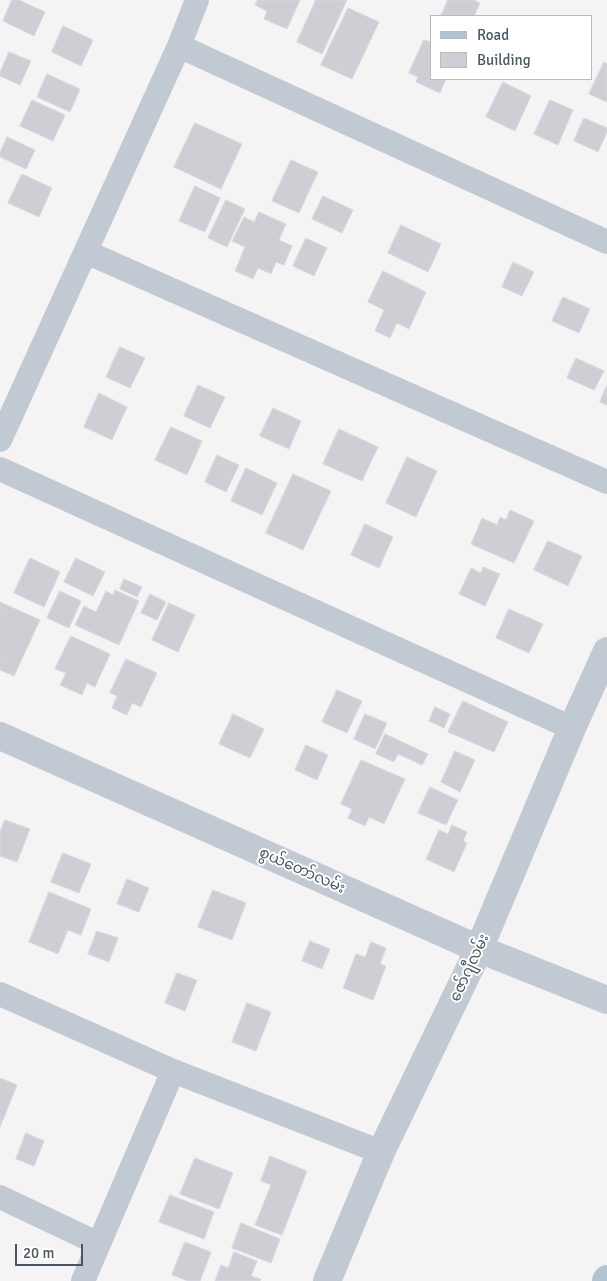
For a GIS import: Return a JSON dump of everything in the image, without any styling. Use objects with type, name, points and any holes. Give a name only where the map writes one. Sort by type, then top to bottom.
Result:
[{"type":"street","points":[[0,440],[179,46],[197,0]]},
{"type":"street","points":[[179,46],[607,242]]},
{"type":"street","points":[[86,252],[607,482]]},
{"type":"street","points":[[0,469],[572,728]]},
{"type":"street","name":"ဇော်ဂျီလမ်း","points":[[327,1281],[381,1152],[479,949],[572,728],[607,652]]},
{"type":"street","name":"စွယ်တော်လမ်း","points":[[0,736],[479,949],[607,1000]]},
{"type":"street","points":[[0,994],[174,1070],[381,1152]]},
{"type":"street","points":[[83,1281],[174,1070]]},
{"type":"street","points":[[0,1197],[99,1244]]},
{"type":"building","points":[[12,0],[19,0],[45,12],[34,36],[3,21]]},
{"type":"building","points":[[258,0],[300,0],[287,29],[264,19],[267,11],[255,5]]},
{"type":"building","points":[[316,0],[347,0],[322,54],[297,42]]},
{"type":"building","points":[[448,0],[473,0],[480,3],[474,15],[441,15]]},
{"type":"building","points":[[348,8],[379,22],[352,79],[321,65]]},
{"type":"building","points":[[63,26],[93,40],[81,66],[52,52]]},
{"type":"building","points":[[424,40],[430,42],[430,80],[446,80],[440,93],[416,82],[418,77],[409,73]]},
{"type":"building","points":[[9,52],[31,61],[20,85],[0,76]]},
{"type":"building","points":[[604,62],[607,64],[607,102],[589,94]]},
{"type":"building","points":[[47,74],[80,89],[70,112],[37,97]]},
{"type":"building","points":[[503,82],[531,96],[515,131],[486,117]]},
{"type":"building","points":[[32,100],[65,115],[53,141],[20,126]]},
{"type":"building","points":[[550,100],[573,110],[558,145],[534,134]]},
{"type":"building","points":[[584,118],[607,128],[598,152],[574,141]]},
{"type":"building","points":[[195,123],[242,144],[221,189],[174,167]]},
{"type":"building","points":[[7,137],[35,150],[26,169],[0,157]]},
{"type":"building","points":[[291,160],[318,172],[299,213],[272,201]]},
{"type":"building","points":[[22,174],[52,188],[39,217],[8,203]]},
{"type":"building","points":[[195,186],[220,198],[205,232],[179,221]]},
{"type":"building","points":[[323,196],[353,210],[342,233],[312,219]]},
{"type":"building","points":[[226,200],[245,209],[227,247],[208,238]]},
{"type":"building","points":[[259,212],[286,224],[279,240],[292,246],[284,265],[276,262],[271,274],[258,268],[253,279],[235,271],[245,247],[232,241],[244,217],[254,222]]},
{"type":"building","points":[[401,225],[441,244],[428,272],[388,253]]},
{"type":"building","points":[[306,238],[327,248],[314,276],[293,266]]},
{"type":"building","points":[[513,262],[534,272],[522,296],[502,287]]},
{"type":"building","points":[[383,271],[426,292],[409,329],[397,323],[390,338],[375,331],[384,310],[368,302]]},
{"type":"building","points":[[563,297],[590,309],[579,333],[552,321]]},
{"type":"building","points":[[120,347],[145,358],[130,388],[106,377]]},
{"type":"building","points":[[576,358],[604,371],[594,390],[567,378]]},
{"type":"building","points":[[198,385],[225,397],[210,428],[184,416]]},
{"type":"building","points":[[607,385],[607,405],[600,402]]},
{"type":"building","points":[[99,393],[127,407],[112,440],[84,427]]},
{"type":"building","points":[[273,408],[301,421],[289,449],[260,436]]},
{"type":"building","points":[[171,427],[202,441],[187,475],[155,460]]},
{"type":"building","points":[[339,429],[378,447],[362,481],[323,464]]},
{"type":"building","points":[[217,455],[239,465],[226,492],[205,482]]},
{"type":"building","points":[[407,457],[437,471],[416,517],[386,503]]},
{"type":"building","points":[[246,468],[277,483],[262,515],[231,501]]},
{"type":"building","points":[[293,474],[331,491],[303,550],[266,533]]},
{"type":"building","points":[[510,510],[534,521],[514,563],[471,544],[482,518],[497,525],[500,517],[506,520]]},
{"type":"building","points":[[365,524],[393,537],[379,568],[351,555]]},
{"type":"building","points":[[548,541],[582,556],[568,586],[534,570]]},
{"type":"building","points":[[30,558],[60,572],[44,607],[14,593]]},
{"type":"building","points":[[76,558],[105,572],[93,596],[64,582]]},
{"type":"building","points":[[483,567],[500,574],[485,606],[459,594],[471,568],[481,573]]},
{"type":"building","points":[[124,579],[142,587],[137,597],[120,589]]},
{"type":"building","points":[[115,590],[139,601],[119,645],[75,625],[84,606],[96,612],[106,591],[113,595]]},
{"type":"building","points":[[60,591],[81,601],[69,628],[47,618]]},
{"type":"building","points":[[150,594],[166,602],[157,620],[141,613]]},
{"type":"building","points":[[0,602],[40,620],[14,676],[0,670]]},
{"type":"building","points":[[169,603],[195,615],[178,652],[152,640]]},
{"type":"building","points":[[509,609],[543,624],[529,653],[496,638]]},
{"type":"building","points":[[71,636],[110,654],[95,687],[87,683],[82,695],[60,685],[66,673],[55,669]]},
{"type":"building","points":[[126,659],[157,673],[141,707],[132,703],[127,715],[112,708],[117,696],[110,693]]},
{"type":"building","points":[[337,690],[362,701],[347,733],[322,722]]},
{"type":"building","points":[[463,701],[508,722],[494,752],[448,732]]},
{"type":"building","points":[[435,707],[450,714],[444,728],[429,721]]},
{"type":"building","points":[[233,714],[264,729],[250,758],[219,744]]},
{"type":"building","points":[[365,714],[387,723],[375,749],[354,739]]},
{"type":"building","points":[[385,734],[428,754],[422,765],[398,754],[394,762],[376,754]]},
{"type":"building","points":[[306,745],[328,755],[317,780],[295,770]]},
{"type":"building","points":[[455,751],[475,760],[460,792],[441,782]]},
{"type":"building","points":[[361,760],[405,779],[384,824],[369,817],[365,826],[348,818],[352,809],[341,804]]},
{"type":"building","points":[[430,787],[458,800],[446,825],[418,813]]},
{"type":"building","points":[[5,820],[30,829],[17,862],[0,856],[0,832]]},
{"type":"building","points":[[452,825],[467,832],[463,841],[467,843],[454,872],[426,859],[439,830],[448,834]]},
{"type":"building","points":[[63,853],[91,864],[79,893],[51,882]]},
{"type":"building","points":[[127,879],[149,888],[139,912],[117,904]]},
{"type":"building","points":[[213,890],[246,903],[232,940],[198,927]]},
{"type":"building","points":[[49,892],[91,909],[81,935],[68,930],[58,954],[29,942]]},
{"type":"building","points":[[97,931],[118,938],[109,962],[88,954]]},
{"type":"building","points":[[310,941],[330,949],[322,969],[302,961]]},
{"type":"building","points":[[371,942],[386,948],[380,964],[386,966],[373,1000],[343,988],[356,954],[365,957]]},
{"type":"building","points":[[177,973],[197,980],[185,1011],[165,1003]]},
{"type":"building","points":[[247,1003],[271,1012],[256,1051],[232,1042]]},
{"type":"building","points":[[0,1078],[17,1085],[0,1127]]},
{"type":"building","points":[[26,1133],[44,1141],[34,1166],[16,1159]]},
{"type":"building","points":[[270,1156],[307,1171],[282,1235],[255,1225],[271,1185],[261,1181]]},
{"type":"building","points":[[195,1158],[233,1173],[219,1209],[180,1194]]},
{"type":"building","points":[[170,1195],[214,1212],[204,1239],[159,1222]]},
{"type":"building","points":[[241,1223],[280,1239],[271,1263],[232,1248]]},
{"type":"building","points":[[185,1242],[211,1252],[200,1281],[188,1281],[172,1275]]},
{"type":"building","points":[[234,1252],[257,1261],[251,1276],[261,1279],[260,1281],[215,1281],[221,1265],[228,1268]]}]
